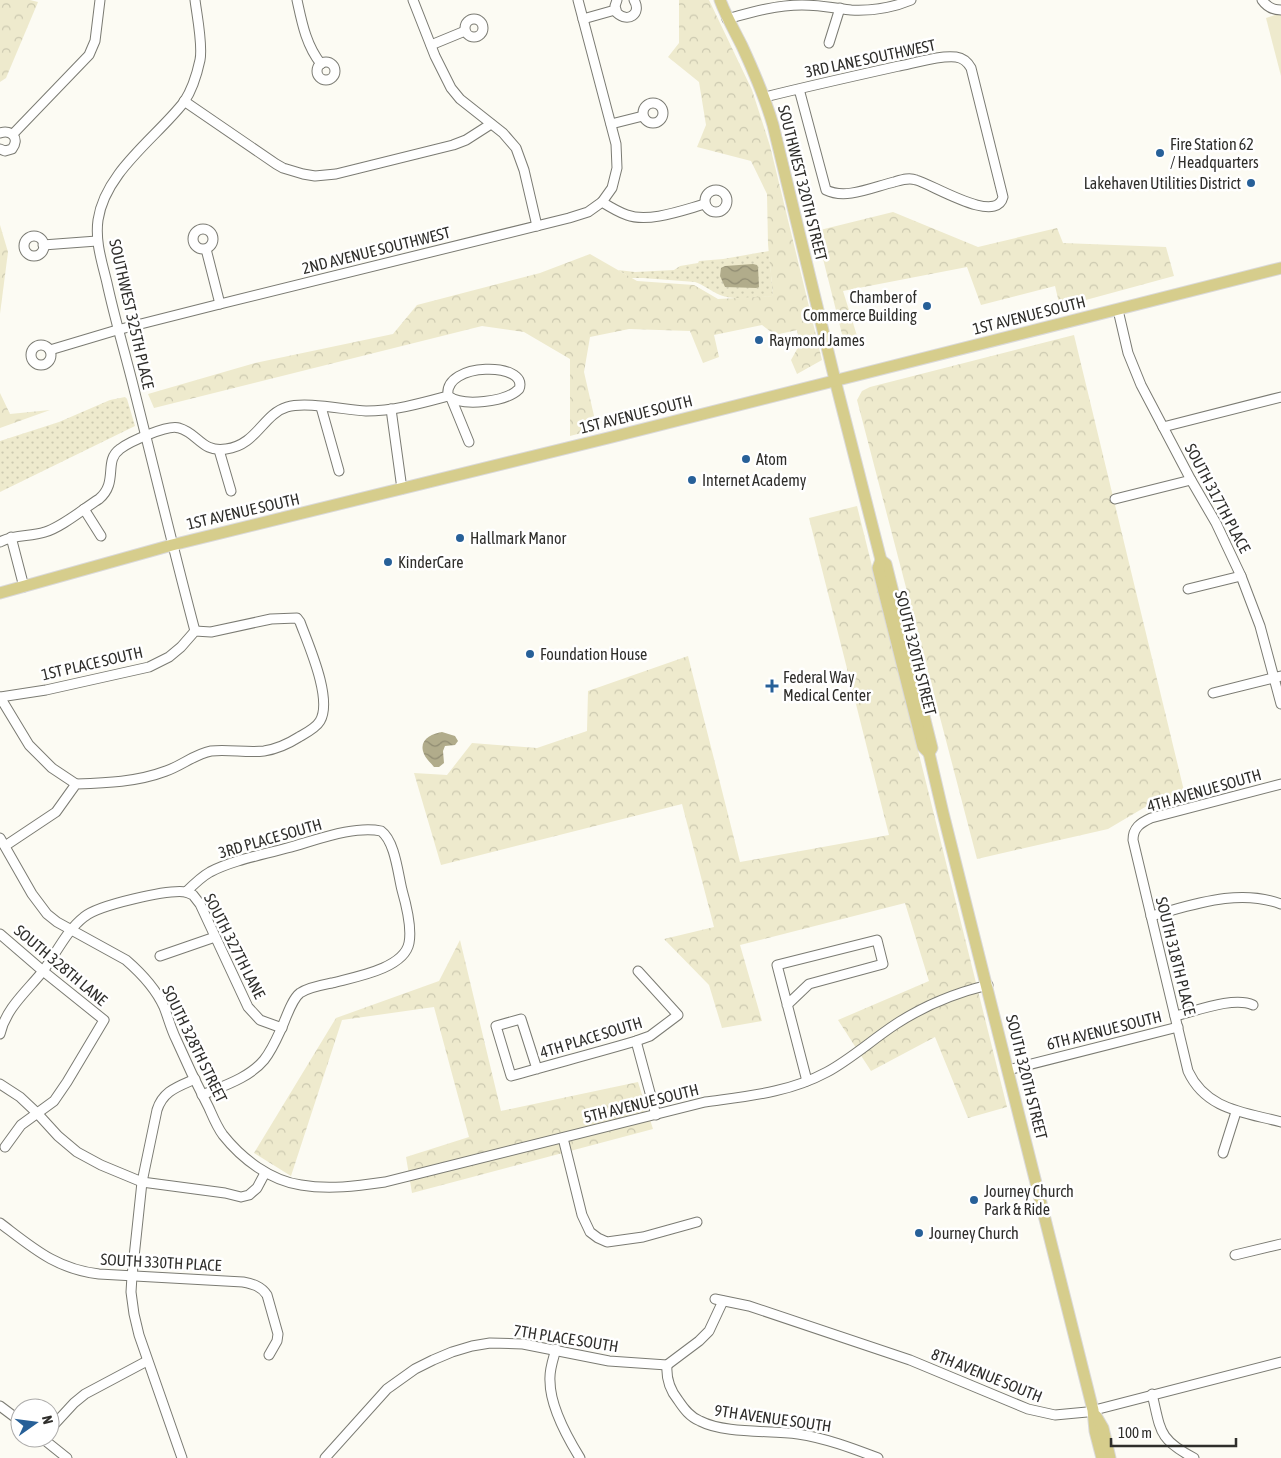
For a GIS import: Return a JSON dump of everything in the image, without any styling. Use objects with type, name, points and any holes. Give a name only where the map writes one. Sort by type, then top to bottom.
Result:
[{"type":"main road","name":"SOUTHWEST 320TH STREET","points":[[720,0],[765,97],[790,190],[835,380]]},
{"type":"main road","name":"1ST AVENUE SOUTH","points":[[0,593],[172,545],[1281,268]]},
{"type":"main road","name":"SOUTH 320TH STREET","points":[[835,380],[881,560],[878,568],[923,747],[929,753],[988,985],[1093,1410],[1095,1431],[1102,1458]]},
{"type":"main road","name":"SOUTH 320TH STREET","points":[[1093,1410],[1103,1428],[1110,1458]]},
{"type":"street","points":[[13,134],[89,55],[95,41],[100,0]]},
{"type":"street","name":"SOUTHWEST 325TH PLACE","points":[[195,0],[201,58],[195,80],[184,101],[124,168],[108,190],[98,219],[97,241],[117,330],[135,392],[195,631]]},
{"type":"street","points":[[297,0],[306,38],[320,64]]},
{"type":"street","points":[[413,0],[443,74],[460,100],[503,133],[516,148],[524,170],[537,226]]},
{"type":"street","points":[[578,0],[616,144],[617,168],[612,188],[602,202],[626,215],[635,217],[666,214],[706,204]]},
{"type":"street","points":[[617,0],[615,10],[620,16],[627,18],[631,17],[636,11],[637,8],[634,0]]},
{"type":"street","points":[[727,18],[763,9],[790,5],[873,10],[911,0]]},
{"type":"street","points":[[1262,0],[1265,4],[1277,9]]},
{"type":"street","points":[[829,43],[840,8]]},
{"type":"street","points":[[583,19],[615,10]]},
{"type":"street","points":[[430,45],[465,31]]},
{"type":"street","name":"3RD LANE SOUTHWEST","points":[[765,97],[800,89],[947,57],[958,57],[966,61],[971,68],[1003,196],[1000,203],[987,207],[978,205],[943,192],[924,182],[912,179],[850,193],[839,194],[826,190],[800,89]]},
{"type":"street","points":[[184,101],[283,168],[315,176],[336,174],[446,147],[466,140],[490,124]]},
{"type":"street","points":[[611,124],[643,116]]},
{"type":"street","points":[[0,133],[6,131],[13,134],[16,140],[14,147],[8,151],[0,149]]},
{"type":"street","name":"2ND AVENUE SOUTHWEST","points":[[50,350],[117,330],[569,218],[588,212],[602,202]]},
{"type":"street","points":[[44,245],[97,241]]},
{"type":"street","points":[[206,249],[220,304]]},
{"type":"street","name":"SOUTH 317TH PLACE","points":[[1118,310],[1128,353],[1141,386],[1191,480],[1216,522],[1241,576],[1278,677],[1281,704]]},
{"type":"street","points":[[0,542],[11,537],[47,531],[99,499],[108,488],[115,453],[122,447],[166,428],[176,427],[186,431],[208,448],[219,450],[243,443],[258,431],[275,413],[284,408],[298,405],[366,410],[391,409],[450,397],[472,402],[498,399],[517,392],[520,386],[518,377],[510,373],[475,370],[463,374],[448,389],[450,397],[469,442]]},
{"type":"street","points":[[1164,427],[1281,397]]},
{"type":"street","points":[[321,407],[340,471]]},
{"type":"street","points":[[391,409],[402,489]]},
{"type":"street","points":[[219,450],[231,491]]},
{"type":"street","points":[[1115,498],[1191,480]]},
{"type":"street","points":[[84,509],[101,536]]},
{"type":"street","points":[[11,537],[24,586]]},
{"type":"street","points":[[1188,589],[1241,576]]},
{"type":"street","points":[[0,697],[30,745],[52,768],[76,784],[121,782],[140,778],[166,771],[212,751],[264,751],[278,748],[316,726],[322,714],[322,688],[297,618],[271,619],[211,632],[195,631]]},
{"type":"street","name":"1ST PLACE SOUTH","points":[[0,697],[46,690],[149,667],[169,657],[195,631]]},
{"type":"street","points":[[1213,693],[1278,677]]},
{"type":"street","points":[[2,842],[56,812],[76,784]]},
{"type":"street","name":"4TH AVENUE SOUTH","points":[[1136,828],[1145,821],[1160,816],[1281,784]]},
{"type":"street","name":"SOUTH 318TH PLACE","points":[[1136,828],[1133,840],[1188,1071],[1199,1089],[1221,1106],[1236,1112]]},
{"type":"street","name":"3RD PLACE SOUTH","points":[[186,892],[202,877],[217,869],[346,832],[369,829],[381,830],[390,841],[405,902],[409,941],[407,948],[400,958],[388,965],[368,973],[302,992],[297,996],[282,1028]]},
{"type":"street","name":"SOUTH 328TH STREET","points":[[2,842],[25,882],[52,919],[126,960],[144,978],[163,1006],[175,1038],[222,1134],[244,1157],[265,1173],[280,1180]]},
{"type":"street","points":[[0,1034],[3,1022],[11,1009],[43,971],[84,916],[104,907],[162,893],[186,892]]},
{"type":"street","name":"SOUTH 327TH LANE","points":[[186,892],[193,896],[200,904],[252,1012],[265,1022],[282,1028]]},
{"type":"street","points":[[1151,916],[1212,900],[1237,897],[1256,897],[1281,904]]},
{"type":"street","name":"SOUTH 328TH LANE","points":[[0,934],[104,1020],[54,1101],[37,1113]]},
{"type":"street","points":[[160,956],[215,937]]},
{"type":"street","points":[[788,1005],[809,984],[883,964],[877,940],[777,965],[807,1081]]},
{"type":"street","name":"4TH PLACE SOUTH","points":[[537,1069],[521,1019],[496,1026],[512,1076],[537,1069],[636,1041],[650,1036],[678,1015],[638,971]]},
{"type":"street","name":"5TH AVENUE SOUTH","points":[[280,1180],[315,1187],[366,1185],[409,1177],[705,1102],[756,1096],[781,1090],[827,1072],[921,1008],[964,991],[988,985]]},
{"type":"street","name":"6TH AVENUE SOUTH","points":[[1175,1016],[1233,1002],[1247,1002],[1253,1005]]},
{"type":"street","name":"6TH AVENUE SOUTH","points":[[1008,1070],[1178,1027]]},
{"type":"street","points":[[202,1095],[239,1079],[257,1067],[270,1051],[282,1028]]},
{"type":"street","points":[[636,1041],[656,1115]]},
{"type":"street","points":[[182,1458],[147,1361],[134,1314],[131,1292],[142,1182],[160,1103],[171,1090],[195,1079]]},
{"type":"street","points":[[0,1084],[20,1097],[58,1136],[77,1152],[101,1165],[142,1182],[225,1193],[241,1198],[249,1195],[257,1188],[265,1173]]},
{"type":"street","points":[[1223,1154],[1236,1112],[1281,1122]]},
{"type":"street","points":[[5,1147],[22,1125],[37,1113]]},
{"type":"street","points":[[563,1138],[582,1215],[590,1232],[598,1238],[607,1242],[643,1237],[697,1222]]},
{"type":"street","name":"SOUTH 330TH PLACE","points":[[0,1223],[42,1254],[68,1268],[90,1273],[257,1285],[267,1294],[278,1334],[277,1341],[269,1355]]},
{"type":"street","points":[[1235,1255],[1281,1244]]},
{"type":"street","name":"8TH AVENUE SOUTH","points":[[667,1365],[699,1341],[709,1330],[719,1300],[749,1306],[910,1360],[1037,1412],[1055,1415],[1093,1410],[1281,1362]]},
{"type":"street","name":"7TH PLACE SOUTH","points":[[326,1458],[387,1389],[415,1369],[452,1352],[490,1343],[523,1344],[609,1361],[667,1365]]},
{"type":"street","points":[[556,1349],[550,1369],[552,1394],[569,1440],[580,1458]]},
{"type":"street","points":[[60,1418],[85,1394],[147,1361]]},
{"type":"street","name":"9TH AVENUE SOUTH","points":[[667,1365],[667,1379],[674,1395],[686,1411],[700,1422],[737,1429],[798,1434],[837,1443],[878,1458]]},
{"type":"street","points":[[1152,1394],[1160,1430],[1173,1445],[1194,1458]]},
{"type":"street","points":[[54,1448],[67,1458]]},
{"type":"green space","points":[[0,0],[30,0],[38,2],[6,78],[0,82]]},
{"type":"green space","points":[[679,0],[709,0],[752,90],[770,146],[822,360],[797,374],[791,360],[800,344],[797,330],[775,335],[762,325],[714,335],[719,357],[703,363],[690,331],[629,329],[590,337],[584,372],[597,429],[570,436],[570,359],[524,332],[482,326],[154,408],[148,394],[255,363],[393,334],[417,305],[540,273],[590,254],[637,281],[694,285],[718,299],[773,296],[768,244],[767,194],[751,161],[697,147],[706,125],[699,82],[668,57],[679,43]]},
{"type":"green space","points":[[1281,13],[1281,76],[1266,18]]},
{"type":"green space","points":[[893,212],[978,247],[1057,228],[1063,243],[1166,247],[1174,276],[1060,307],[1055,286],[981,305],[967,267],[843,291],[858,339],[845,346],[816,231]]},
{"type":"green space","points":[[0,225],[8,252],[0,314]]},
{"type":"green space","points":[[769,251],[773,296],[726,297],[695,282],[631,278],[618,270],[635,272],[674,270],[680,266],[698,263],[699,261]]},
{"type":"green space","points":[[1074,335],[1185,795],[1157,800],[1108,829],[977,859],[857,400],[862,391],[870,387]]},
{"type":"green space","points":[[0,393],[10,414],[50,410],[0,428]]},
{"type":"green space","points":[[125,397],[135,426],[0,492],[0,441],[59,422],[110,400]]},
{"type":"green space","points":[[857,506],[1007,1107],[968,1118],[935,1037],[871,1071],[838,1020],[929,981],[905,903],[740,945],[762,1021],[722,1028],[709,985],[664,939],[714,927],[682,804],[441,865],[414,773],[447,775],[472,743],[537,748],[587,731],[588,691],[688,656],[740,862],[889,835],[809,518]]},
{"type":"green space","points":[[460,940],[501,1111],[638,1082],[653,1129],[412,1193],[406,1157],[469,1137],[434,1007],[342,1020],[291,1176],[254,1153],[336,1018],[439,981]]},
{"type":"water","points":[[753,264],[758,267],[759,287],[725,287],[720,276],[721,268]]},
{"type":"water","points":[[442,732],[455,736],[458,741],[455,745],[445,746],[443,751],[444,763],[439,767],[434,767],[425,756],[423,745],[424,741],[430,736]]},
{"type":"place","name":"Fire Station 62 / Headquarters","points":[[1160,153]]},
{"type":"place","name":"Lakehaven Utilities District","points":[[1251,183]]},
{"type":"place","name":"Chamber of Commerce Building","points":[[927,306]]},
{"type":"place","name":"Raymond James","points":[[759,340]]},
{"type":"place","name":"Atom","points":[[746,459]]},
{"type":"place","name":"Internet Academy","points":[[692,480]]},
{"type":"place","name":"Hallmark Manor","points":[[460,538]]},
{"type":"place","name":"KinderCare","points":[[388,562]]},
{"type":"place","name":"Foundation House","points":[[530,654]]},
{"type":"place","name":"Federal Way Medical Center","points":[[772,686]]},
{"type":"place","name":"Journey Church Park & Ride","points":[[974,1200]]},
{"type":"place","name":"Journey Church","points":[[919,1233]]}]
